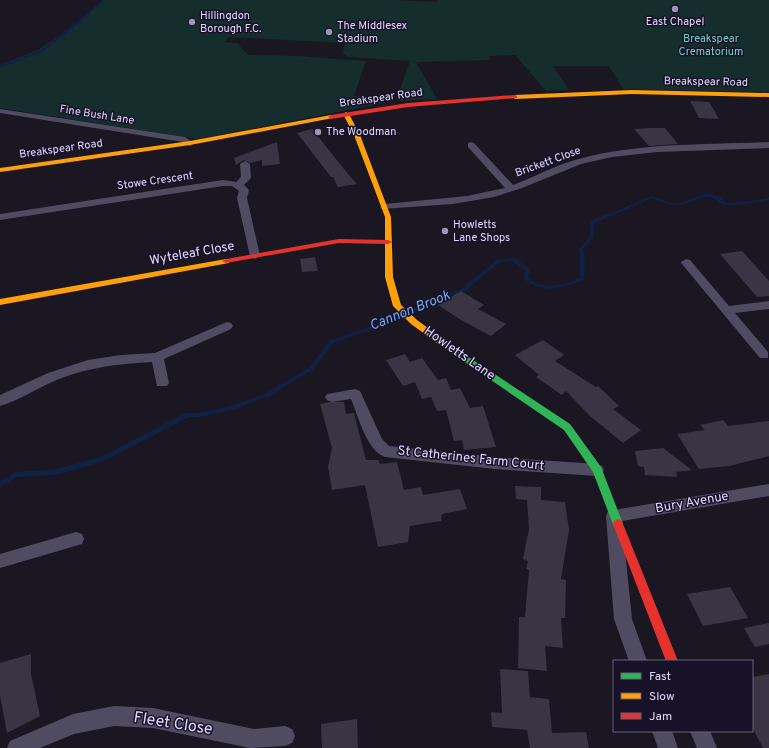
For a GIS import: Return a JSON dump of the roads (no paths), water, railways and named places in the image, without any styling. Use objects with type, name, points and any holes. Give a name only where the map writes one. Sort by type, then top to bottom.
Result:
[{"type":"street","name":"Breakspear Road","points":[[0,170],[190,143],[346,114],[408,105],[538,95],[632,92],[769,95]]},
{"type":"street","name":"Fine Bush Lane","points":[[0,111],[185,140],[190,143]]},
{"type":"street","name":"Howletts Lane","points":[[346,114],[357,135],[388,217],[389,277],[394,300],[399,308],[411,320],[463,358],[567,427],[597,470],[672,660]]},
{"type":"street","points":[[471,145],[511,188]]},
{"type":"street","name":"Brickett Close","points":[[385,206],[471,198],[494,194],[568,164],[616,154],[662,150],[769,145]]},
{"type":"street","points":[[245,164],[246,178],[238,185],[244,190],[242,198],[255,256]]},
{"type":"street","name":"Stowe Crescent","points":[[0,217],[223,183],[238,185]]},
{"type":"street","name":"Wyteleaf Close","points":[[0,302],[339,241],[388,242]]},
{"type":"street","points":[[686,262],[764,355]]},
{"type":"street","points":[[727,310],[769,304]]},
{"type":"street","points":[[0,401],[53,376],[88,364],[121,358],[157,357],[227,326]]},
{"type":"street","points":[[157,357],[162,383]]},
{"type":"street","name":"St Catherines Farm Court","points":[[332,397],[355,394],[376,442],[385,451],[495,463],[597,470]]},
{"type":"street","name":"Bury Avenue","points":[[614,516],[769,490]]},
{"type":"street","name":"Howletts Lane","points":[[614,516],[623,619],[638,660]]},
{"type":"street","points":[[0,561],[76,539]]},
{"type":"street","name":"Fleet Close","points":[[17,748],[73,724],[114,716],[153,718],[254,738],[285,736]]},
{"type":"street","points":[[662,732],[668,748]]},
{"type":"street","points":[[700,732],[707,748]]},
{"type":"waterway","points":[[0,67],[42,51],[80,21],[103,0]]},
{"type":"waterway","name":"Cannon Brook","points":[[0,484],[15,475],[57,472],[102,459],[188,415],[200,415],[235,407],[267,395],[312,368],[331,342],[365,330],[463,290],[499,261],[513,259],[527,270],[526,278],[539,286],[560,286],[582,279],[581,249],[591,238],[593,222],[652,197],[670,204],[689,202],[704,195],[717,198],[726,204],[767,200],[769,198]]},
{"type":"place","name":"East Chapel","points":[[675,9]]},
{"type":"place","name":"Hillingdon Borough F.C.","points":[[192,22]]},
{"type":"place","name":"The Middlesex Stadium","points":[[329,32]]},
{"type":"place","name":"The Woodman","points":[[318,132]]},
{"type":"place","name":"Howletts Lane Shops","points":[[445,231]]},
{"type":"park label","name":"Breakspear Crematorium","points":[[711,45]]}]
